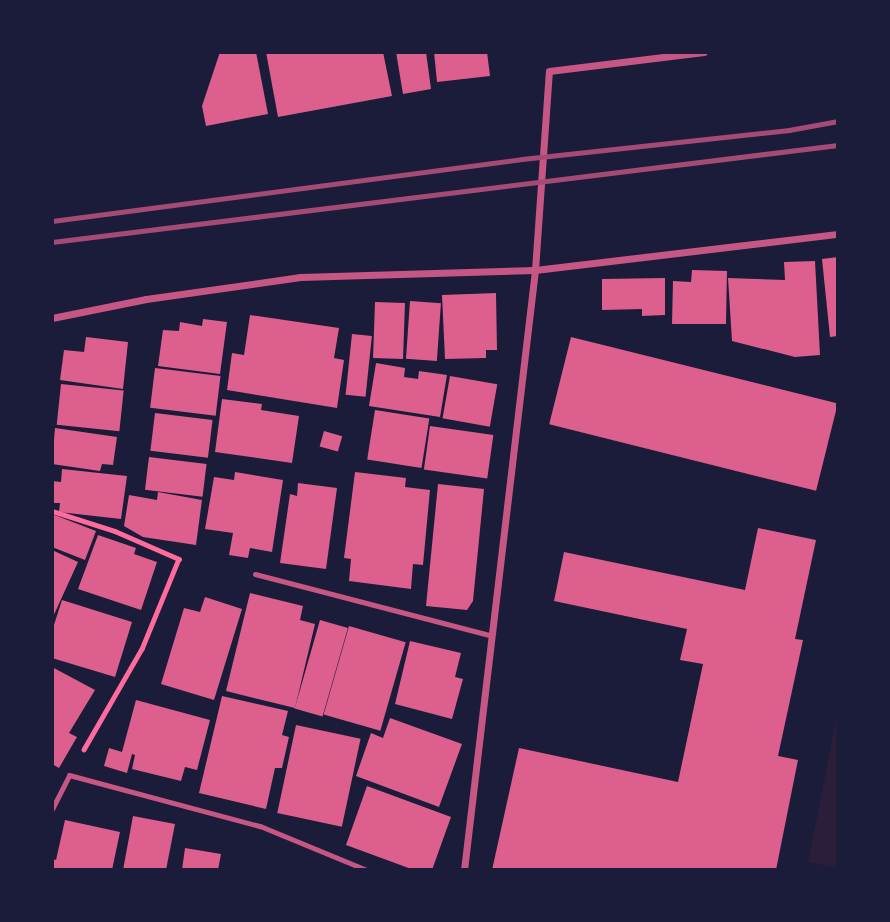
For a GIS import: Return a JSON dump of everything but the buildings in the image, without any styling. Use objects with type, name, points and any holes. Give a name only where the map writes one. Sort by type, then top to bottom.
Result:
[{"type":"street","points":[[464,870],[489,635],[535,270],[549,71],[704,52]]},
{"type":"street","points":[[52,318],[146,299],[300,277],[535,270],[838,234]]},
{"type":"lane","points":[[255,574],[489,635]]},
{"type":"lane","points":[[52,809],[69,775],[260,827],[367,870]]},
{"type":"path","points":[[52,511],[115,531],[179,559],[142,649],[69,775]]},
{"type":"shaded area","points":[[837,715],[837,868],[808,862]]},
{"type":"railway","points":[[52,221],[522,159],[789,130],[838,121]]},
{"type":"railway","points":[[52,242],[838,145]]}]
